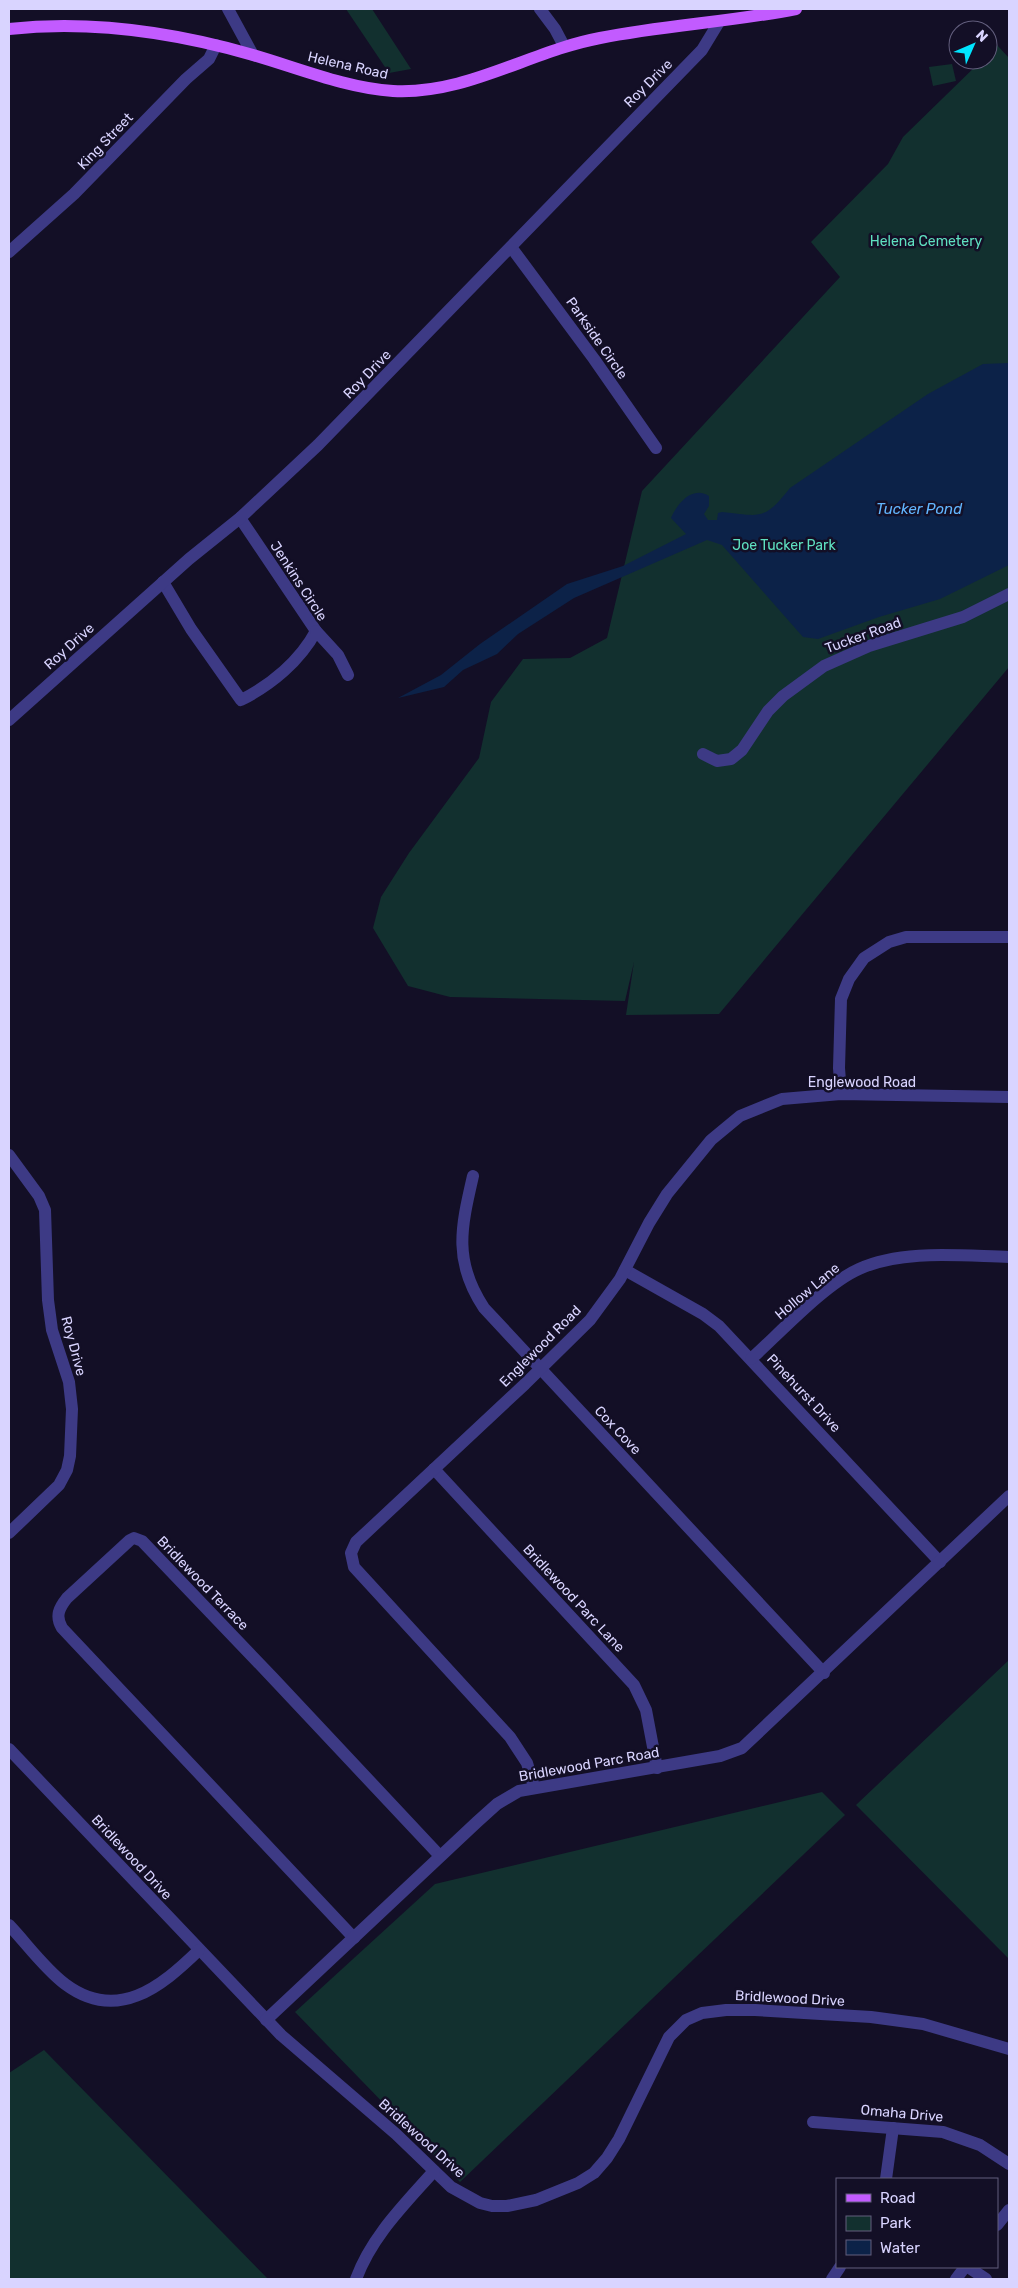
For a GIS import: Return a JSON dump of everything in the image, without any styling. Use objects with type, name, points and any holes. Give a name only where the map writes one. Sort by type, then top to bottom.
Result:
[{"type":"main road","name":"Helena Road","points":[[9,29],[64,24],[132,30],[216,45],[374,89],[418,91],[478,78],[564,46],[599,38],[719,22],[796,9]]},
{"type":"street","points":[[228,9],[253,55]]},
{"type":"street","points":[[540,9],[555,29],[564,46]]},
{"type":"street","name":"Roy Drive","points":[[9,720],[163,582],[240,518],[318,445],[702,50],[719,22]]},
{"type":"street","name":"King Street","points":[[9,252],[74,194],[186,79],[209,59],[216,45]]},
{"type":"street","name":"Parkside Circle","points":[[512,247],[656,448]]},
{"type":"street","name":"Jenkins Circle","points":[[163,582],[192,629],[241,700],[261,689],[302,653],[316,631],[240,518]]},
{"type":"street","name":"Tucker Road","points":[[703,754],[717,762],[731,759],[742,750],[768,711],[783,696],[824,666],[853,652],[963,617],[1009,594]]},
{"type":"street","points":[[316,631],[338,655],[348,675]]},
{"type":"street","points":[[841,1094],[839,1068],[841,999],[849,979],[864,958],[888,942],[906,937],[1009,937]]},
{"type":"street","name":"Englewood Road","points":[[534,1787],[527,1764],[510,1737],[362,1577],[351,1560],[352,1549],[356,1542],[590,1320],[610,1295],[625,1270],[656,1210],[711,1140],[724,1127],[740,1116],[782,1099],[841,1094],[1009,1097]]},
{"type":"street","name":"Roy Drive","points":[[9,1156],[39,1196],[45,1210],[49,1310],[52,1330],[69,1382],[72,1431],[70,1456],[63,1478],[9,1532]]},
{"type":"street","name":"Cox Cove","points":[[473,1176],[461,1234],[463,1262],[467,1279],[484,1308],[824,1673]]},
{"type":"street","name":"Hollow Lane","points":[[752,1359],[831,1286],[859,1268],[895,1258],[1009,1257]]},
{"type":"street","name":"Pinehurst Drive","points":[[625,1270],[703,1314],[719,1326],[752,1359],[940,1562]]},
{"type":"street","name":"Bridlewood Parc Lane","points":[[434,1469],[634,1685],[646,1710],[656,1768]]},
{"type":"street","points":[[824,1673],[1009,1496]]},
{"type":"street","name":"Bridlewood Terrace","points":[[354,1938],[62,1628],[58,1622],[58,1614],[67,1598],[130,1540],[134,1538],[142,1541],[440,1856]]},
{"type":"street","name":"Bridlewood Parc Road","points":[[266,2020],[440,1856],[504,1799],[534,1787],[720,1756],[742,1748],[824,1673]]},
{"type":"street","name":"Bridlewood Drive","points":[[9,1749],[281,2035],[396,2134],[451,2187],[480,2203],[492,2206],[507,2206],[536,2200],[587,2178],[604,2162],[619,2139],[669,2037],[686,2020],[702,2013],[726,2010],[755,2010],[871,2017],[923,2024],[1009,2048]]},
{"type":"street","points":[[9,1925],[65,1984],[84,1995],[114,2001],[130,1999],[148,1992],[172,1975],[199,1950]]},
{"type":"street","name":"Omaha Drive","points":[[813,2122],[955,2134],[991,2151],[1009,2164]]},
{"type":"street","points":[[886,2178],[894,2128]]},
{"type":"street","points":[[356,2279],[362,2262],[383,2228],[434,2171]]},
{"type":"street","points":[[998,2224],[1009,2210]]},
{"type":"street","points":[[832,2279],[839,2268]]},
{"type":"street","points":[[956,2279],[965,2268]]},
{"type":"street","points":[[968,2268],[986,2279]]},
{"type":"green space","points":[[346,9],[372,9],[411,69],[389,73]]},
{"type":"green space","name":"Joe Tucker Park","points":[[998,46],[1009,58],[1009,667],[719,1014],[626,1015],[634,962],[625,1001],[450,997],[408,986],[373,928],[381,897],[409,853],[479,758],[491,702],[523,659],[570,658],[607,638],[642,491],[840,277],[811,242],[888,164],[903,137],[972,70],[998,70]]},
{"type":"green space","points":[[948,65],[948,70],[953,70],[956,81],[933,86],[929,67]]},
{"type":"green space","points":[[1009,1660],[1009,1959],[856,1805]]},
{"type":"green space","points":[[822,1792],[845,1815],[460,2182],[295,2012],[435,1884]]},
{"type":"green space","points":[[44,2050],[268,2279],[9,2279],[9,2073]]},
{"type":"water","name":"Tucker Pond","points":[[1009,363],[1009,565],[940,599],[879,617],[818,639],[803,637],[722,545],[707,540],[574,598],[518,634],[497,654],[463,670],[444,687],[398,698],[441,675],[480,644],[567,584],[623,566],[686,534],[671,518],[681,502],[691,494],[703,493],[709,496],[709,506],[704,514],[708,520],[717,520],[718,513],[722,512],[745,515],[761,514],[774,506],[790,488],[928,394],[983,364]]},
{"type":"park label","name":"Helena Cemetery","points":[[926,241]]}]
